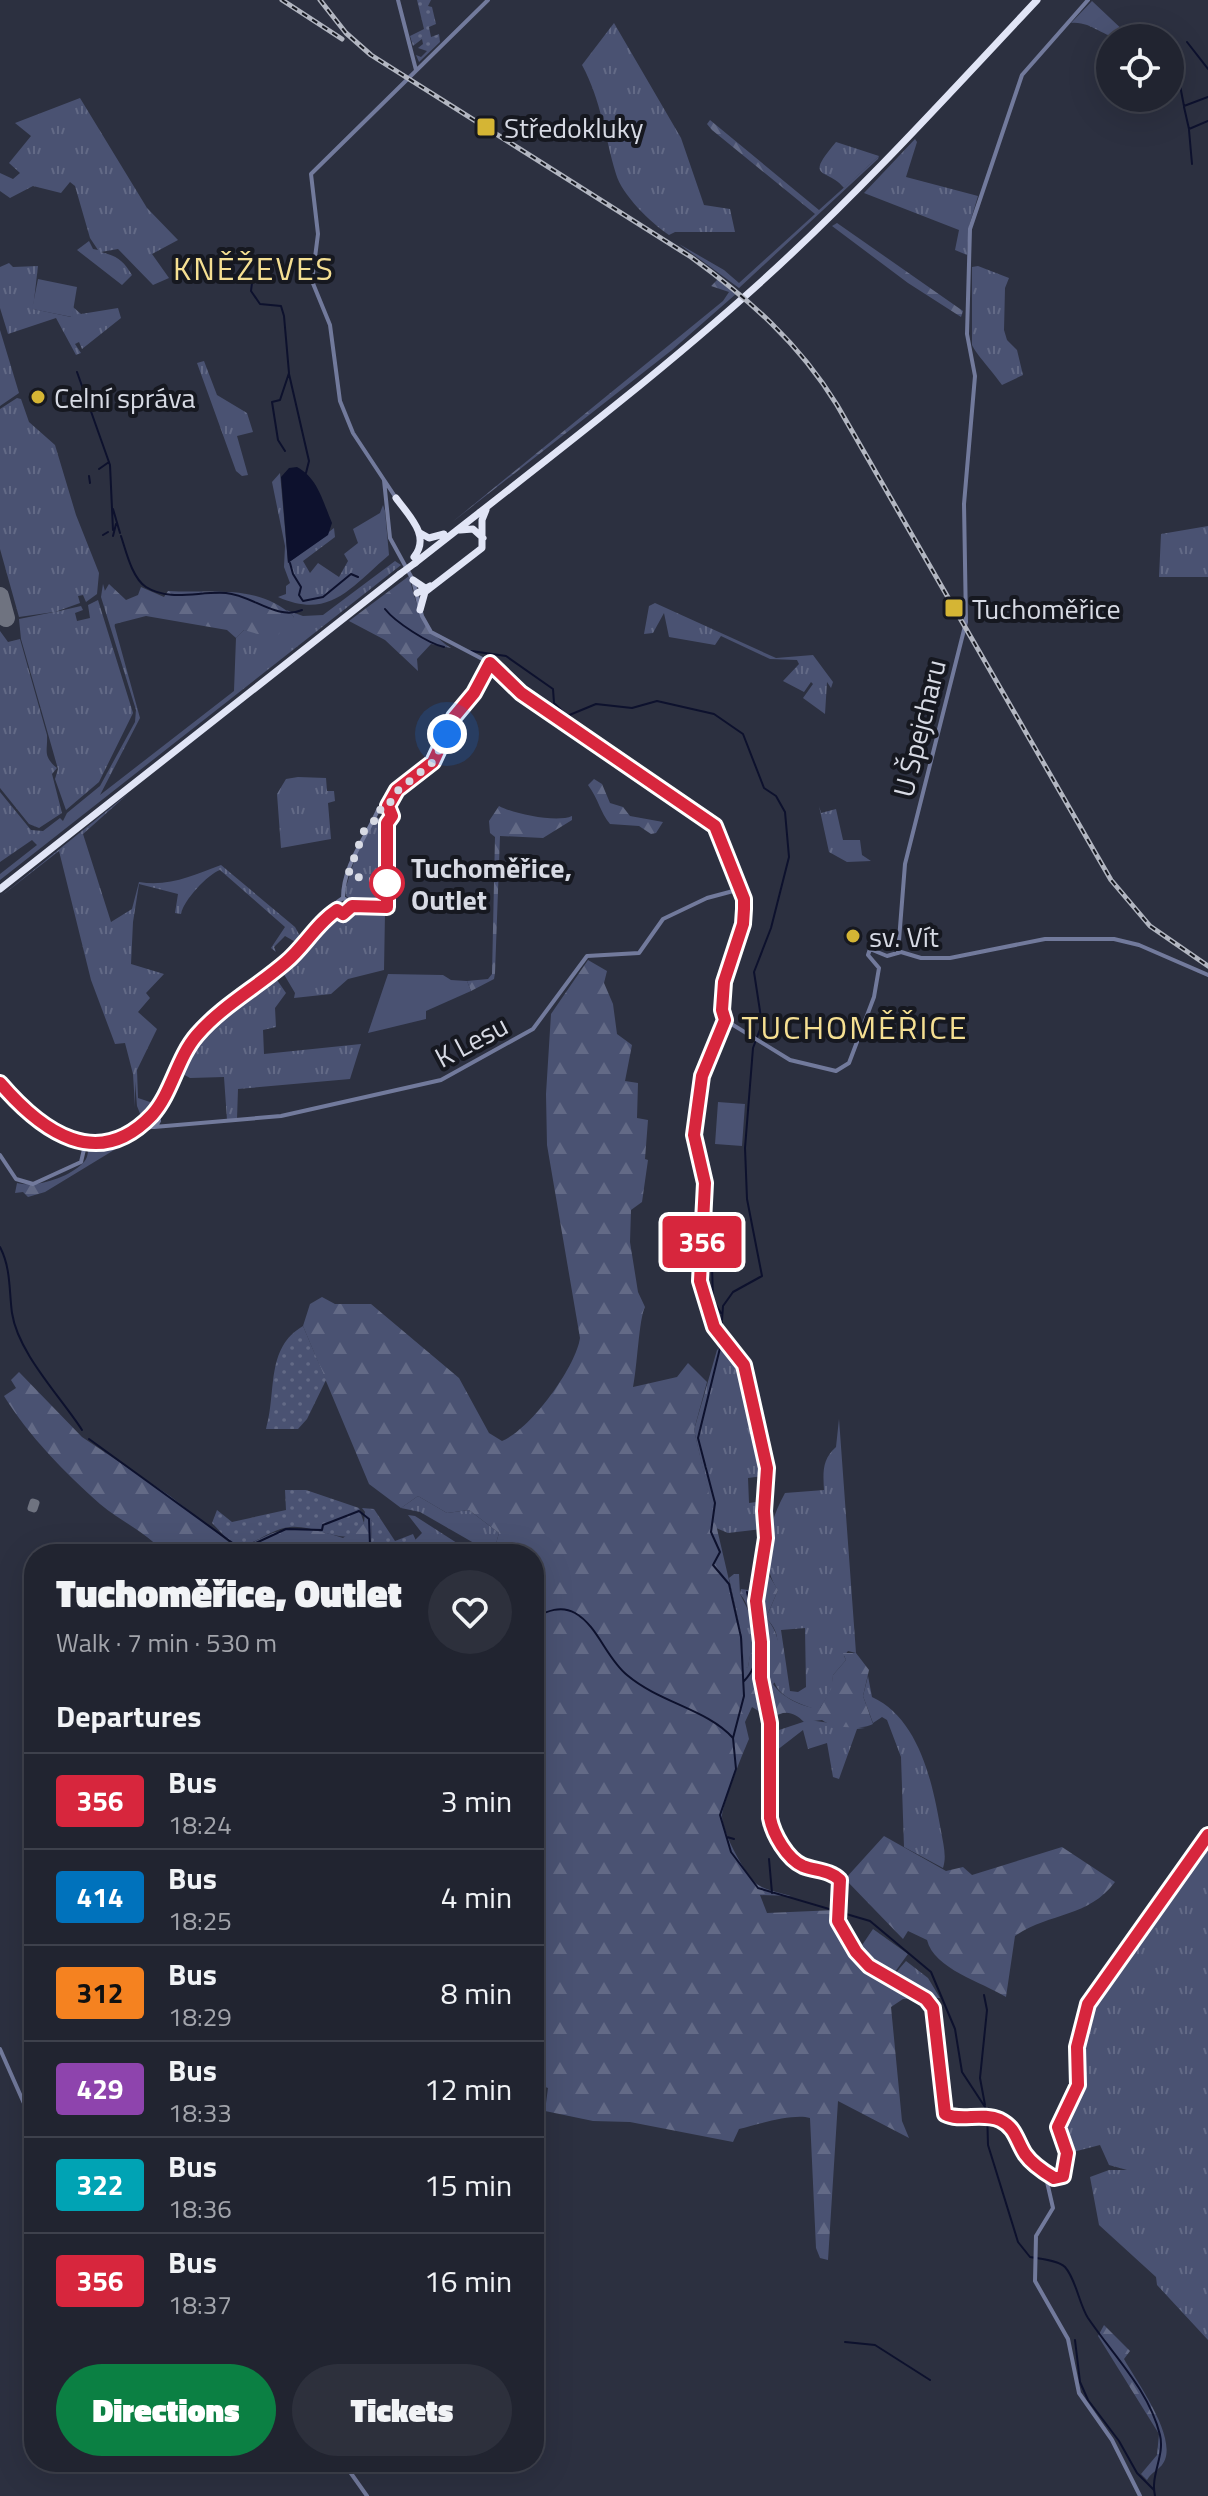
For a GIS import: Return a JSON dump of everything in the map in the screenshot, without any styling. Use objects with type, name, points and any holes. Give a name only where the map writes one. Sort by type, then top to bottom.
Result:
[{"type":"highway","points":[[0,886],[401,570],[490,505],[632,393],[761,282],[875,172],[1034,0]]},
{"type":"highway","points":[[414,560],[629,390],[757,280],[871,170],[1034,0]]},
{"type":"highway","points":[[396,498],[419,532],[422,545],[414,560]]},
{"type":"highway","points":[[422,591],[476,555],[484,544],[482,520],[490,505]]},
{"type":"highway","points":[[454,532],[475,529],[484,544]]},
{"type":"highway","points":[[419,532],[429,538],[444,534]]},
{"type":"highway","points":[[413,580],[422,591],[420,610]]},
{"type":"street","points":[[398,0],[416,70]]},
{"type":"street","points":[[389,505],[396,498],[353,433],[340,401],[330,325],[312,281],[318,234],[311,174],[488,0]]},
{"type":"street","name":"U Špejcharu","points":[[898,953],[905,864],[966,622],[964,511],[975,376],[967,334],[973,217],[1022,75],[1088,0]]},
{"type":"street","points":[[384,480],[389,505],[390,538],[401,570],[413,580]]},
{"type":"street","points":[[389,505],[402,507]]},
{"type":"street","points":[[420,610],[426,625],[436,637],[490,663],[554,717],[711,822],[737,890],[744,899],[744,918],[724,982],[722,1010],[725,1020],[702,1076],[694,1135],[705,1183],[700,1281],[712,1323],[744,1365],[767,1468],[766,1538],[756,1601],[761,1678],[770,1723],[770,1820],[797,1863],[832,1873],[841,1883],[840,1927],[865,1963],[932,2006],[938,2026],[942,2105],[949,2117],[990,2117],[1014,2129],[1024,2153],[1054,2178],[1063,2176],[1068,2163],[1058,2127],[1078,2085],[1077,2047],[1088,2004],[1208,1835]]},
{"type":"street","points":[[387,809],[395,793],[433,762],[454,717],[474,693],[490,663]]},
{"type":"street","points":[[376,819],[382,824],[389,821],[391,813],[387,809]]},
{"type":"street","points":[[343,898],[350,902],[350,910],[343,914],[337,910],[336,903],[343,898],[361,838],[376,819],[378,810],[387,809]]},
{"type":"street","name":"K Lesu","points":[[165,1126],[281,1116],[441,1080],[533,1029],[587,956],[639,953],[663,919],[707,898],[737,890]]},
{"type":"street","points":[[152,1127],[157,1107],[191,1042],[215,1017],[284,964],[337,910]]},
{"type":"street","points":[[725,1020],[799,1064],[835,1071],[848,1065],[879,974],[879,966],[868,951],[874,949],[887,956],[898,953],[950,958],[1045,939],[1129,941],[1208,975]]},
{"type":"street","points":[[0,1083],[38,1121],[57,1132],[86,1141],[112,1143],[135,1132],[165,1126]]},
{"type":"street","points":[[154,1118],[165,1126]]},
{"type":"street","points":[[152,1127],[154,1118]]},
{"type":"street","points":[[135,1132],[154,1118]]},
{"type":"street","points":[[1,1156],[16,1179],[33,1184],[81,1162],[86,1141]]},
{"type":"street","points":[[0,2049],[24,2103]]},
{"type":"street","points":[[1045,2172],[1051,2187],[1053,2210],[1036,2236],[1037,2287],[1068,2339],[1079,2393],[1112,2440],[1140,2496]]},
{"type":"street","points":[[1051,2187],[1054,2178]]},
{"type":"street","points":[[350,2472],[367,2496]]},
{"type":"green space","points":[[417,0],[431,0],[428,6],[432,7],[436,24],[429,27],[431,37],[439,34],[440,42],[419,62],[416,55],[421,57],[427,51],[418,48],[423,44],[422,39],[413,46],[410,36],[424,29]]},
{"type":"green space","points":[[1092,1],[1116,24],[1096,24],[1096,29],[1071,23]]},
{"type":"green space","points":[[614,23],[681,138],[704,205],[730,209],[735,232],[675,232],[669,235],[624,191],[616,174],[598,105],[582,65]]},
{"type":"green space","points":[[80,98],[147,208],[178,240],[152,254],[169,278],[153,285],[118,249],[101,252],[119,259],[129,270],[132,275],[122,285],[77,250],[89,241],[93,249],[98,250],[90,238],[75,186],[70,182],[61,193],[33,186],[10,198],[0,191],[0,173],[13,179],[20,173],[9,163],[31,136],[15,123]]},
{"type":"green space","points":[[710,120],[819,210],[879,156],[739,288],[679,244],[724,270],[739,283],[815,214],[712,130],[707,124]]},
{"type":"green space","points":[[915,139],[917,142],[906,177],[978,196],[969,226],[967,255],[955,250],[959,230],[864,193]]},
{"type":"green space","points":[[836,142],[879,156],[844,188],[821,172],[820,168]]},
{"type":"green space","points":[[837,223],[963,311],[961,317],[908,283],[832,226]]},
{"type":"green space","points":[[9,263],[13,267],[38,266],[33,309],[71,317],[73,307],[81,314],[118,308],[121,318],[82,349],[79,342],[75,344],[81,353],[76,355],[56,318],[8,334],[0,308],[0,267]]},
{"type":"green space","points":[[978,266],[1009,278],[1005,288],[1004,330],[1007,340],[1017,350],[1023,375],[1002,385],[972,345],[972,267]]},
{"type":"green space","points":[[38,279],[77,287],[72,317],[32,309]]},
{"type":"green space","points":[[718,279],[737,293],[672,350],[451,523],[723,301],[729,292],[711,286]]},
{"type":"green space","points":[[0,330],[19,393],[0,406]]},
{"type":"green space","points":[[204,361],[217,395],[247,413],[253,432],[237,436],[248,475],[242,476],[236,471],[197,363]]},
{"type":"green space","points":[[17,398],[21,399],[29,422],[55,445],[76,515],[99,573],[97,594],[86,602],[83,595],[78,596],[80,603],[55,612],[81,606],[83,610],[75,613],[77,621],[90,618],[88,605],[98,600],[133,713],[99,782],[66,810],[55,779],[58,769],[21,639],[19,619],[54,612],[19,617],[0,549],[0,409]]},
{"type":"green space","points":[[280,473],[288,563],[334,528],[335,537],[303,561],[310,573],[318,563],[339,577],[348,561],[344,554],[358,543],[353,529],[380,513],[383,505],[389,555],[350,589],[326,603],[296,603],[278,597],[286,594],[286,586],[290,583],[284,567],[285,546],[272,482]]},
{"type":"green space","points":[[1208,526],[1208,577],[1159,577],[1161,534]]},
{"type":"green space","points":[[395,561],[401,565],[0,880],[0,874],[37,845],[32,840],[0,862],[0,792],[31,830],[43,831],[60,818],[63,821],[67,813],[100,786],[135,722],[136,710],[101,597],[103,584],[140,718],[100,795],[234,691],[236,638],[244,630],[260,632],[294,617],[286,610],[303,616],[323,615]]},
{"type":"green space","points":[[409,576],[422,617],[433,633],[451,648],[431,644],[417,659],[418,671],[385,640],[349,621]]},
{"type":"green space","points":[[109,584],[126,600],[138,595],[141,587],[164,597],[168,591],[234,592],[265,599],[294,617],[274,639],[244,630],[236,638],[227,630],[146,616],[115,624],[113,629],[103,594]]},
{"type":"green space","points":[[655,603],[776,658],[813,655],[833,682],[831,688],[827,682],[825,714],[803,698],[813,684],[811,682],[804,692],[783,681],[799,664],[797,660],[770,659],[721,636],[715,645],[669,637],[664,613],[653,633],[644,634],[649,606]]},
{"type":"green space","points":[[0,631],[8,642],[20,639],[47,735],[48,756],[57,768],[52,774],[62,813],[39,828],[29,824],[0,788]]},
{"type":"green space","points":[[326,778],[327,791],[334,791],[335,801],[328,803],[331,839],[281,848],[277,794],[286,779]]},
{"type":"green space","points":[[594,779],[602,784],[610,803],[623,807],[630,816],[663,822],[656,833],[651,834],[639,826],[610,824],[588,785]]},
{"type":"green space","points":[[129,793],[83,834],[111,922],[132,909],[139,882],[171,881],[221,865],[295,927],[300,936],[308,938],[299,944],[285,936],[274,947],[276,952],[271,948],[285,927],[220,870],[197,889],[181,914],[175,913],[178,894],[139,884],[131,964],[164,974],[146,993],[150,998],[138,1012],[157,1029],[137,1070],[138,1098],[153,1103],[171,1078],[152,1113],[143,1121],[137,1106],[135,1081],[135,1107],[133,1074],[125,1043],[115,1044],[91,980],[59,851],[0,897]]},
{"type":"green space","points":[[499,806],[536,817],[556,819],[572,816],[572,820],[543,838],[500,836],[494,979],[471,991],[467,981],[488,979],[492,974],[495,837],[490,833],[489,821]]},
{"type":"green space","points":[[819,806],[821,813],[836,809],[843,840],[860,840],[862,855],[871,861],[847,862],[829,852]]},
{"type":"green space","points":[[377,823],[386,830],[384,903],[356,905],[346,896],[345,890],[358,849],[372,824]]},
{"type":"green space","points":[[357,909],[382,909],[385,912],[384,970],[348,979],[331,994],[294,998],[295,993],[282,971],[320,936],[333,917],[347,916]]},
{"type":"green space","points":[[588,960],[607,971],[604,983],[613,1004],[617,1034],[632,1045],[625,1081],[638,1083],[637,1118],[648,1120],[645,1159],[648,1160],[642,1202],[631,1210],[630,1242],[638,1292],[645,1307],[633,1387],[677,1377],[688,1363],[707,1382],[694,1430],[742,1636],[744,1668],[748,1667],[752,1629],[749,1610],[740,1594],[741,1589],[748,1590],[755,1598],[761,1621],[758,1601],[765,1594],[762,1564],[767,1546],[765,1569],[778,1590],[766,1618],[774,1630],[780,1654],[781,1677],[773,1684],[777,1689],[787,1698],[820,1708],[831,1689],[833,1675],[846,1660],[843,1653],[856,1653],[869,1670],[863,1696],[873,1724],[868,1726],[840,1726],[822,1720],[804,1722],[789,1713],[772,1719],[752,1707],[745,1722],[749,1739],[722,1815],[730,1842],[755,1882],[791,1896],[760,1895],[767,1913],[836,1910],[847,1941],[869,1966],[887,1980],[893,1976],[932,1998],[903,1999],[891,2007],[902,2121],[909,2138],[838,2101],[828,2260],[820,2258],[816,2248],[810,2118],[786,2118],[739,2129],[733,2142],[630,2122],[593,2121],[545,2111],[548,2088],[544,2087],[544,1544],[496,1544],[499,1533],[469,1510],[447,1513],[418,1496],[401,1508],[369,1484],[303,1326],[310,1304],[322,1297],[335,1304],[371,1304],[459,1378],[489,1433],[502,1441],[525,1424],[550,1396],[570,1365],[580,1338],[547,1145],[546,1094],[551,1014]]},
{"type":"green space","points":[[388,974],[443,975],[451,980],[467,981],[471,991],[426,1011],[426,1019],[368,1033]]},
{"type":"green space","points":[[275,977],[286,993],[275,1008],[276,1027],[263,1030],[264,1054],[361,1044],[350,1079],[238,1089],[237,1119],[227,1120],[224,1077],[190,1078],[181,1073],[200,1040],[229,1009]]},
{"type":"green space","points":[[718,1102],[745,1104],[742,1146],[715,1144]]},
{"type":"green space","points":[[89,1145],[119,1147],[45,1192],[28,1197],[23,1192],[15,1193],[17,1183],[42,1183],[77,1168],[86,1159]]},
{"type":"green space","points":[[303,1326],[326,1380],[307,1419],[298,1429],[266,1429],[277,1359],[291,1335]]},
{"type":"green space","points":[[724,1344],[738,1364],[765,1470],[763,1476],[748,1478],[749,1503],[763,1501],[762,1529],[728,1533],[716,1528],[694,1430],[717,1350]]},
{"type":"green space","points":[[19,1372],[82,1437],[170,1496],[231,1544],[155,1544],[108,1510],[48,1453],[24,1425],[4,1396],[16,1388],[11,1380]]},
{"type":"green space","points":[[839,1419],[856,1653],[848,1651],[844,1656],[846,1660],[833,1675],[832,1689],[820,1708],[815,1709],[791,1700],[779,1690],[774,1679],[778,1644],[775,1631],[766,1618],[778,1590],[768,1567],[768,1542],[774,1516],[785,1493],[824,1490],[826,1461],[836,1447]],"holes":[[[805,1628],[806,1687],[798,1692],[790,1691],[781,1630]]]},
{"type":"green space","points":[[285,1490],[306,1490],[359,1508],[364,1523],[354,1536],[290,1527],[250,1543],[232,1544],[212,1523],[217,1510],[232,1522],[286,1510]]},
{"type":"green space","points":[[418,1496],[447,1513],[469,1510],[499,1533],[496,1544],[476,1544],[420,1512],[401,1508]]},
{"type":"green space","points":[[362,1508],[374,1509],[395,1541],[413,1534],[418,1544],[371,1544],[372,1521]]},
{"type":"green space","points":[[365,1511],[372,1521],[371,1542],[377,1544],[248,1544],[275,1532],[295,1529],[314,1530],[343,1538],[364,1523]]},
{"type":"green space","points":[[408,1515],[415,1516],[458,1544],[417,1544],[415,1540],[422,1533]]},
{"type":"green space","points":[[739,1574],[740,1594],[750,1614],[753,1639],[748,1667],[744,1669],[742,1637],[729,1578]]},
{"type":"green space","points":[[868,1676],[872,1697],[902,1721],[922,1755],[938,1813],[945,1859],[943,1868],[904,1847],[901,1757],[887,1720],[882,1717],[873,1723],[863,1696]]},
{"type":"green space","points":[[809,1720],[865,1728],[857,1729],[839,1779],[833,1777],[827,1743],[808,1749],[803,1730],[772,1754],[773,1732]]},
{"type":"green space","points":[[884,1836],[946,1871],[963,1867],[972,1875],[1062,1847],[1115,1882],[1104,1894],[1081,1909],[1042,1922],[1015,1936],[1006,1997],[949,1967],[931,1950],[927,1940],[908,1931],[903,1939],[845,1879]]},
{"type":"green space","points":[[1208,1840],[1208,2340],[1157,2285],[1156,2277],[1099,2225],[1090,2177],[1109,2170],[1127,2170],[1109,2165],[1100,2145],[1073,2152],[1063,2129],[1081,2084],[1081,2036],[1094,1999]]},
{"type":"green space","points":[[873,1929],[908,1954],[892,1976],[858,1951]]},
{"type":"green space","points":[[906,1961],[928,1978],[940,1998],[932,1998],[893,1976]]},
{"type":"green space","points":[[1104,2325],[1130,2351],[1124,2359],[1162,2429],[1166,2457],[1147,2480],[1141,2474],[1157,2455],[1159,2434],[1098,2336]]},
{"type":"shaded area","points":[[297,467],[315,484],[332,523],[328,535],[288,563],[281,477],[289,468]]},
{"type":"waterway","points":[[1187,42],[1208,69]]},
{"type":"waterway","points":[[1184,106],[1208,97]]},
{"type":"waterway","points":[[1184,107],[1189,129],[1208,121]]},
{"type":"waterway","points":[[1189,130],[1192,164]]},
{"type":"waterway","points":[[252,283],[251,291],[260,304],[281,306],[284,316],[289,373],[280,400],[272,402],[278,440],[285,451]]},
{"type":"waterway","points":[[77,372],[110,465],[113,530]]},
{"type":"waterway","points":[[289,374],[309,461],[306,473]]},
{"type":"waterway","points":[[99,469],[109,462]]},
{"type":"waterway","points":[[89,476],[90,483]]},
{"type":"waterway","points":[[113,509],[120,533]]},
{"type":"waterway","points":[[113,536],[116,524]]},
{"type":"waterway","points":[[103,535],[108,532]]},
{"type":"waterway","points":[[121,536],[137,577],[155,591],[175,595],[226,593],[274,610],[293,613],[302,610]]},
{"type":"waterway","points":[[290,563],[301,587],[299,595],[303,601],[323,597],[351,574],[358,577]]},
{"type":"waterway","points":[[385,609],[413,632],[444,647]]},
{"type":"waterway","points":[[471,651],[506,656],[553,689],[554,703],[567,716],[596,704],[632,708],[657,701],[714,714],[743,734],[764,788],[776,796],[785,812],[789,857],[771,928],[754,972],[762,1024],[753,1048],[745,1148],[747,1199],[762,1276],[733,1292],[723,1306],[720,1348],[698,1438],[715,1503],[711,1532],[720,1552],[713,1565],[729,1584],[741,1637],[744,1696],[733,1738],[736,1769],[720,1815],[731,1852],[758,1888],[870,1921],[931,1972],[955,2029],[962,2072],[987,2110],[988,2145],[1018,2242],[1030,2257],[1053,2261],[1065,2267],[1088,2318],[1139,2388],[1155,2419],[1161,2443],[1154,2481],[1155,2496]]},
{"type":"waterway","points":[[0,1247],[8,1271],[12,1313],[22,1343],[82,1430]]},
{"type":"waterway","points":[[712,1265],[713,1300],[721,1313]]},
{"type":"waterway","points":[[89,1439],[234,1544]]},
{"type":"waterway","points":[[254,1544],[286,1529],[322,1530],[323,1525],[359,1511],[369,1519],[370,1544]]},
{"type":"waterway","points":[[744,1681],[751,1671],[757,1650],[747,1592]]},
{"type":"waterway","points":[[544,1613],[559,1609],[575,1613],[590,1626],[627,1675],[654,1693],[710,1720],[733,1738]]},
{"type":"waterway","points":[[727,1837],[734,1839]]},
{"type":"waterway","points":[[769,1859],[772,1893]]},
{"type":"waterway","points":[[984,1995],[987,2010],[980,2078],[985,2105]]},
{"type":"waterway","points":[[1075,2340],[1080,2382],[1088,2400],[1119,2441],[1137,2473],[1154,2490]]},
{"type":"waterway","points":[[845,2342],[875,2345],[930,2380]]},
{"type":"taxiway","points":[[33,1502],[36,1503],[34,1509],[31,1508],[33,1502]]},
{"type":"runway","points":[[0,596],[6,618]]},
{"type":"railway","points":[[282,0],[342,39]]},
{"type":"railway","points":[[320,0],[346,33],[371,55],[691,257],[753,306],[789,342],[837,405],[1111,880],[1150,926],[1208,966]]},
{"type":"bus line","name":"356","points":[[0,1083],[32,1116],[51,1129],[71,1137],[109,1143],[135,1132],[153,1113],[193,1039],[231,1001],[284,964],[337,910],[346,914],[352,906],[387,907],[387,823],[392,816],[388,806],[397,790],[433,762],[454,717],[481,683],[490,663],[521,693],[554,717],[711,822],[737,890],[744,899],[743,924],[724,982],[722,1010],[725,1020],[702,1076],[694,1141],[705,1183],[700,1285],[714,1327],[744,1365],[767,1468],[766,1538],[761,1560],[762,1581],[756,1601],[761,1678],[771,1735],[771,1824],[797,1863],[832,1873],[840,1880],[838,1921],[861,1959],[931,2004],[938,2024],[941,2102],[947,2116],[977,2115],[1000,2120],[1014,2129],[1024,2153],[1045,2172],[1054,2178],[1063,2176],[1068,2163],[1067,2153],[1058,2127],[1078,2085],[1077,2047],[1088,2004],[1208,1835]]},
{"type":"place","name":"Středokluky","points":[[486,127]]},
{"type":"place","name":"Celní správa","points":[[38,397]]},
{"type":"place","name":"Tuchoměřice","points":[[954,608]]},
{"type":"place","name":"Tuchoměřice, Outlet","points":[[387,883]]},
{"type":"place","name":"sv. Vít","points":[[853,936]]},
{"type":"district","name":"KNĚŽEVES","points":[[254,268]]},
{"type":"district","name":"TUCHOMĚŘICE","points":[[855,1027]]},
{"type":"route","points":[[387,883],[348,875],[361,838],[369,823],[376,819],[378,810],[387,809],[395,793],[433,762],[447,734]]}]
